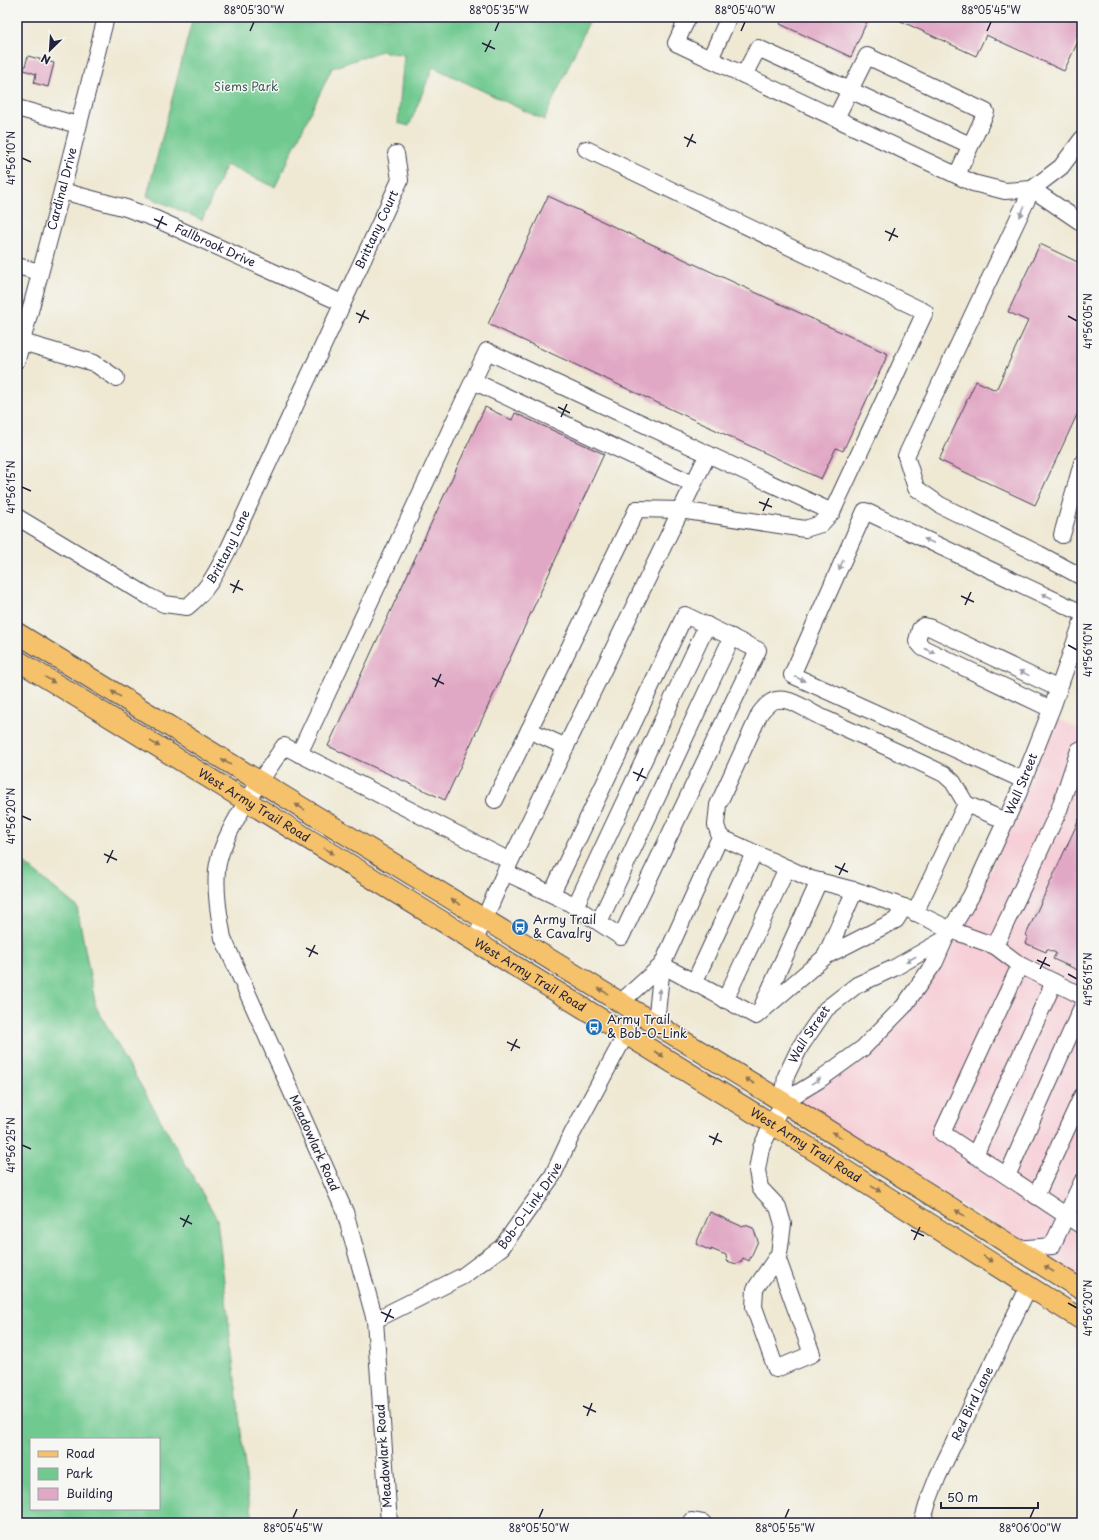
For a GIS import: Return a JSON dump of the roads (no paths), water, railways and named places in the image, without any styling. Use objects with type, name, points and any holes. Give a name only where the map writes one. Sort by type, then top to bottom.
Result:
[{"type":"main road","name":"West Army Trail Road","points":[[17,633],[656,1023],[1082,1290]]},
{"type":"main road","name":"West Army Trail Road","points":[[17,660],[475,940],[772,1124],[1082,1320]]},
{"type":"street","name":"Cardinal Drive","points":[[17,360],[106,17]]},
{"type":"street","points":[[688,17],[676,43],[973,182],[1005,191],[1032,189],[1080,217]]},
{"type":"street","points":[[710,59],[729,17]]},
{"type":"street","points":[[744,75],[758,48],[970,145]]},
{"type":"street","points":[[836,118],[867,56],[986,112],[957,175]]},
{"type":"street","points":[[17,108],[78,125]]},
{"type":"street","points":[[1082,139],[1061,167],[1032,189],[906,456],[916,488],[940,505],[1082,577]]},
{"type":"street","points":[[495,800],[637,509],[680,510],[805,529],[821,524],[832,512],[925,312],[586,148]]},
{"type":"street","name":"Brittany Court","points":[[342,303],[400,180],[396,154]]},
{"type":"street","name":"Fallbrook Drive","points":[[62,191],[126,208],[156,219],[342,303]]},
{"type":"street","points":[[17,266],[40,272]]},
{"type":"street","name":"Brittany Lane","points":[[17,517],[148,596],[164,604],[187,607],[202,594],[211,582],[229,548],[342,303]]},
{"type":"street","points":[[22,342],[94,363],[116,378]]},
{"type":"street","points":[[552,893],[684,615],[758,650],[621,937],[576,907],[552,893],[508,867],[299,754],[487,351],[832,512]]},
{"type":"street","points":[[473,382],[693,484]]},
{"type":"street","points":[[475,940],[508,867],[708,454]]},
{"type":"street","points":[[1062,535],[1082,463]]},
{"type":"street","points":[[1023,780],[792,675],[866,511],[1082,613]]},
{"type":"street","name":"Wall Street","points":[[783,1102],[819,1080],[868,1043],[904,1006],[935,962],[948,934],[971,896],[1006,821],[1052,710],[1082,622]]},
{"type":"street","points":[[576,907],[707,626]]},
{"type":"street","points":[[1052,710],[923,648],[917,641],[917,635],[924,626],[931,628],[1059,689]]},
{"type":"street","points":[[599,922],[732,637]]},
{"type":"street","points":[[963,667],[972,648]]},
{"type":"street","points":[[656,1023],[662,965],[720,837],[716,825],[718,805],[760,713],[766,705],[772,701],[792,701],[814,714],[944,774],[956,787],[966,804],[1006,821]]},
{"type":"street","points":[[529,730],[566,747]]},
{"type":"street","name":"Meadowlark Road","points":[[299,754],[284,746],[248,801],[224,843],[217,870],[218,905],[223,938],[345,1212],[375,1320],[389,1523]]},
{"type":"street","points":[[995,946],[1059,810],[1079,750],[1082,752]]},
{"type":"street","points":[[662,965],[756,1016],[824,957],[896,920],[909,910],[966,804]]},
{"type":"street","points":[[720,837],[819,882],[855,890],[909,910],[948,934],[995,946],[1020,965],[1082,996]]},
{"type":"street","points":[[694,983],[754,853]]},
{"type":"street","points":[[725,1000],[787,868]]},
{"type":"street","points":[[759,1014],[819,882]]},
{"type":"street","points":[[824,957],[855,890]]},
{"type":"street","name":"Wall Street","points":[[777,1257],[783,1224],[778,1208],[760,1188],[757,1170],[762,1148],[783,1102],[786,1076],[800,1047],[826,1009],[857,984],[894,968],[948,934]]},
{"type":"street","points":[[621,1002],[662,965]]},
{"type":"street","points":[[1020,965],[942,1133],[1082,1226]]},
{"type":"street","points":[[975,1155],[1054,982]]},
{"type":"street","points":[[1007,1176],[1082,1008]]},
{"type":"street","name":"Bob-O-Link Drive","points":[[375,1320],[463,1276],[502,1247],[552,1175],[572,1134],[626,1034]]},
{"type":"street","points":[[1036,1196],[1082,1096]]},
{"type":"street","points":[[1016,1249],[1052,1246],[1082,1182]]},
{"type":"street","points":[[777,1257],[812,1354],[776,1369],[754,1308],[756,1288],[777,1257]]},
{"type":"street","name":"Red Bird Lane","points":[[922,1523],[938,1476],[1029,1286]]},
{"type":"place","name":"Army Trail & Cavalry","points":[[520,927]]},
{"type":"place","name":"Army Trail & Bob-O-Link","points":[[594,1027]]},
{"type":"park label","name":"Siems Park","points":[[246,87]]}]
